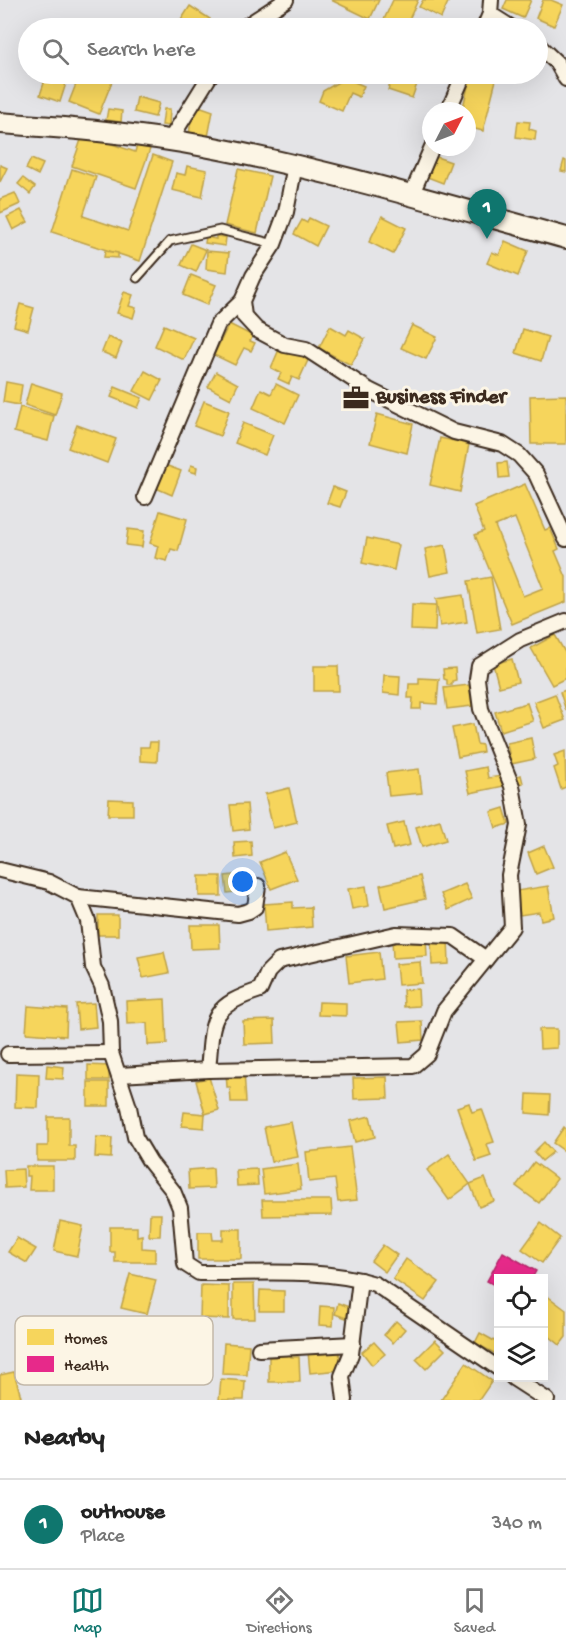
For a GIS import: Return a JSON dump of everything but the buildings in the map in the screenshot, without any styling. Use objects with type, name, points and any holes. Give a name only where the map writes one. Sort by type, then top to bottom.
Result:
[{"type":"street","points":[[258,18],[286,0]]},
{"type":"street","points":[[491,7],[502,18]]},
{"type":"street","points":[[548,55],[566,79]]},
{"type":"street","points":[[170,140],[205,84]]},
{"type":"street","points":[[452,102],[460,84]]},
{"type":"street","points":[[0,123],[170,140],[295,165],[566,238]]},
{"type":"street","points":[[411,196],[428,156]]},
{"type":"street","points":[[145,497],[219,324],[242,301],[274,244],[286,212],[295,165]]},
{"type":"street","points":[[242,301],[244,316],[257,330],[285,345],[306,350],[369,390],[454,432],[502,444],[519,455],[536,474],[566,539]]},
{"type":"street","points":[[119,1075],[208,1070],[413,1066],[427,1054],[444,1011],[512,927],[509,875],[519,825],[512,786],[481,709],[477,679],[479,666],[520,640],[566,621]]},
{"type":"street","points":[[0,870],[49,882],[78,897],[238,914],[255,908],[258,886]]},
{"type":"street","points":[[78,897],[88,921],[93,967],[102,986],[110,1021],[111,1053],[129,1107],[135,1137],[150,1162],[173,1191],[180,1209],[185,1264],[199,1274],[314,1274],[375,1284],[494,1365]]},
{"type":"street","points":[[208,1070],[214,1019],[226,1005],[260,990],[268,972],[279,961],[396,934],[453,936],[486,959]]},
{"type":"street","points":[[8,1054],[111,1053]]},
{"type":"street","points":[[345,1400],[342,1376],[353,1344],[360,1280]]},
{"type":"street","points":[[259,1349],[353,1344]]},
{"type":"street","points":[[520,1382],[547,1400]]},
{"type":"lane","points":[[137,278],[170,242],[197,235],[220,230],[274,244]]},
{"type":"place","name":"outhouse","points":[[487,239]]},
{"type":"place","name":"Business Finder","points":[[356,398]]}]
